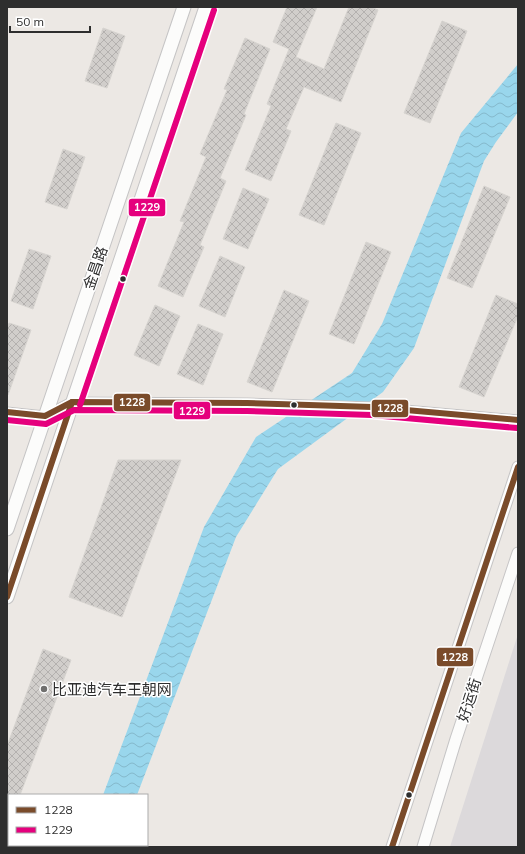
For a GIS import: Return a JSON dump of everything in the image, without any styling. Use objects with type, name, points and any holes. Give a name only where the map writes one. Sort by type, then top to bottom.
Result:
[{"type":"main road","name":"金昌路","points":[[7,529],[184,7]]},
{"type":"main road","name":"金昌路","points":[[7,597],[206,7]]},
{"type":"street","points":[[7,412],[45,416],[72,402],[303,404],[372,407],[518,420]]},
{"type":"street","name":"好运街","points":[[392,847],[518,467]]},
{"type":"street","name":"好运街","points":[[422,847],[456,739],[518,553]]},
{"type":"shaded area","points":[[518,634],[518,847],[450,847]]},
{"type":"water","points":[[518,64],[518,112],[484,161],[414,348],[383,392],[278,469],[236,537],[137,794],[103,794],[204,527],[256,437],[352,373],[382,324],[461,133]]},
{"type":"building","points":[[287,7],[317,7],[296,57],[324,69],[349,7],[371,7],[378,10],[341,102],[304,87],[286,129],[291,131],[271,181],[245,170],[271,106],[267,104],[289,49],[273,42]]},
{"type":"building","points":[[442,21],[467,31],[430,123],[404,113]]},
{"type":"building","points":[[103,28],[125,36],[107,88],[85,81]]},
{"type":"building","points":[[245,38],[270,49],[244,114],[246,115],[220,178],[226,181],[200,245],[204,247],[183,297],[158,286],[184,222],[180,221],[206,157],[200,154],[227,90],[224,89]]},
{"type":"building","points":[[336,123],[361,133],[324,225],[299,215]]},
{"type":"building","points":[[63,149],[85,157],[67,209],[45,202]]},
{"type":"building","points":[[484,186],[510,197],[472,288],[447,278]]},
{"type":"building","points":[[243,188],[269,199],[248,249],[223,239]]},
{"type":"building","points":[[366,242],[391,252],[354,344],[329,334]]},
{"type":"building","points":[[29,249],[51,256],[33,309],[11,301]]},
{"type":"building","points":[[220,256],[245,267],[225,317],[199,306]]},
{"type":"building","points":[[284,290],[309,301],[272,392],[247,382]]},
{"type":"building","points":[[496,295],[518,304],[518,316],[484,397],[459,387]]},
{"type":"building","points":[[155,305],[180,316],[159,366],[134,355]]},
{"type":"building","points":[[9,323],[31,330],[7,395],[7,329]]},
{"type":"building","points":[[198,324],[223,334],[203,385],[177,374]]},
{"type":"building","points":[[118,460],[181,460],[122,617],[69,597]]},
{"type":"building","points":[[43,649],[71,660],[20,794],[7,795],[7,746]]},
{"type":"transit line","name":"1229","points":[[80,405],[214,10]]},
{"type":"transit line","name":"1228","points":[[7,412],[45,416],[72,402],[247,403],[372,407],[518,420]]},
{"type":"transit line","name":"1228","points":[[7,597],[72,402]]},
{"type":"transit line","name":"1229","points":[[7,420],[46,424],[74,410],[247,411],[372,415],[517,428]]},
{"type":"transit line","name":"1228","points":[[392,847],[518,467]]},
{"type":"place","name":"比亚迪汽车王朝网","points":[[44,689]]}]
